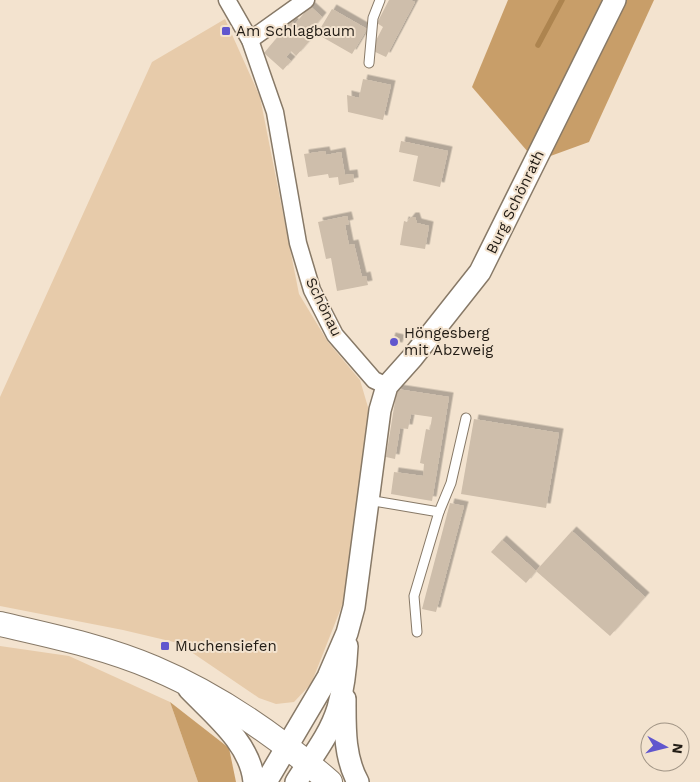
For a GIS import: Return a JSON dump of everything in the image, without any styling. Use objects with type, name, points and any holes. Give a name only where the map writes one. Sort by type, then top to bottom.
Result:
[{"type":"main road","points":[[0,624],[72,640],[154,668],[182,681],[229,707],[286,746],[302,772],[330,782]]},
{"type":"street","name":"Schönau","points":[[227,0],[250,40],[275,112],[298,243],[312,290],[335,335],[374,380],[387,386]]},
{"type":"street","points":[[250,40],[306,0]]},
{"type":"street","name":"Burg Schönrath","points":[[387,386],[412,358],[480,272],[615,0]]},
{"type":"street","points":[[266,782],[328,677],[347,633],[354,607],[380,410],[387,386]]},
{"type":"street","points":[[347,633],[345,725],[353,774],[358,782]]},
{"type":"street","points":[[302,772],[326,736],[338,708],[345,674]]},
{"type":"street","points":[[182,681],[224,724],[244,750],[254,774],[254,782]]},
{"type":"lane","points":[[369,63],[373,18],[380,0]]},
{"type":"lane","points":[[417,632],[414,596],[439,512],[451,483],[466,418]]},
{"type":"lane","points":[[368,500],[439,512]]},
{"type":"shaded area","points":[[508,0],[654,0],[589,142],[545,158],[528,152],[472,87]]},
{"type":"shaded area","points":[[225,19],[260,97],[299,294],[328,342],[360,380],[370,414],[345,598],[311,684],[294,702],[276,704],[259,698],[178,643],[123,630],[0,606],[0,397],[152,62]]},
{"type":"shaded area","points":[[0,646],[69,656],[170,702],[198,782],[0,782]]},
{"type":"shaded area","points":[[170,702],[229,748],[236,782],[198,782]]},
{"type":"building","points":[[389,0],[410,0],[415,2],[386,57],[371,50],[383,27],[377,23]]},
{"type":"building","points":[[310,6],[322,17],[307,35],[311,39],[296,56],[291,51],[286,57],[291,61],[283,70],[264,53],[291,21],[295,24]]},
{"type":"building","points":[[332,9],[367,29],[352,54],[317,34]]},
{"type":"building","points":[[363,79],[391,85],[383,120],[348,112],[347,95],[359,98]]},
{"type":"building","points":[[401,141],[448,151],[440,187],[413,181],[418,156],[399,152]]},
{"type":"building","points":[[325,151],[326,155],[341,152],[345,175],[353,174],[354,182],[339,185],[338,177],[329,178],[328,174],[308,177],[304,154]]},
{"type":"building","points":[[347,216],[349,224],[345,225],[349,245],[354,244],[362,277],[366,276],[368,285],[337,291],[331,258],[326,259],[318,222]]},
{"type":"building","points":[[411,217],[415,217],[417,223],[429,226],[425,249],[400,245],[404,221],[407,222]]},
{"type":"building","name":"Höngesberg mit Abzweig","points":[[391,337],[400,339],[398,347],[389,345]]},
{"type":"building","points":[[397,389],[449,397],[432,501],[391,494],[394,472],[423,476],[424,464],[420,463],[426,429],[430,430],[432,417],[411,414],[408,429],[400,428],[395,459],[386,457]]},
{"type":"building","points":[[474,419],[559,433],[546,508],[461,494]]},
{"type":"building","points":[[450,503],[464,506],[436,612],[422,609]]},
{"type":"building","points":[[572,531],[645,597],[610,636],[536,571]]},
{"type":"building","points":[[502,540],[536,571],[526,583],[491,552]]},
{"type":"waterway","points":[[538,45],[562,0]]},
{"type":"place","name":"Am Schlagbaum","points":[[226,31]]},
{"type":"place","name":"Höngesberg mit Abzweig","points":[[394,342]]},
{"type":"place","name":"Muchensiefen","points":[[165,646]]}]
